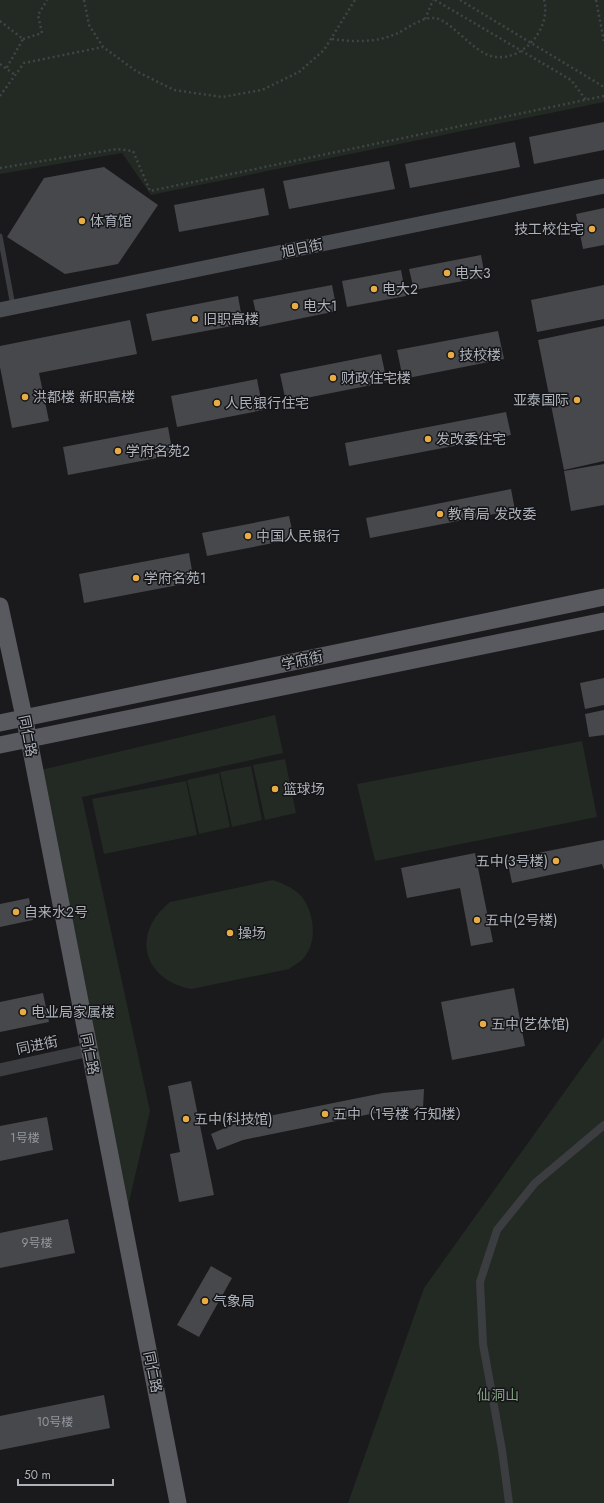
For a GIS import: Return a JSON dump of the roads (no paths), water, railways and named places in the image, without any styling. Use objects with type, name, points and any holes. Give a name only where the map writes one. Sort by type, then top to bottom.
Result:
[{"type":"main road","name":"旭日街","points":[[6,308],[604,186]]},
{"type":"main road","name":"学府街","points":[[13,721],[604,597]]},
{"type":"main road","name":"同仁路","points":[[0,606],[13,721]]},
{"type":"main road","name":"学府街","points":[[0,745],[604,621]]},
{"type":"main road","name":"同仁路","points":[[0,648],[13,721],[24,740],[178,1503]]},
{"type":"main road","name":"同仁路","points":[[24,740],[81,1052],[171,1503]]},
{"type":"street","name":"同进街","points":[[0,1070],[81,1052]]},
{"type":"street","points":[[509,1503],[502,1450],[483,1344],[480,1282],[497,1230],[535,1183],[604,1125]]},
{"type":"lane","points":[[0,236],[6,308]]},
{"type":"place","name":"体育馆","points":[[82,221]]},
{"type":"place","name":"技工校住宅","points":[[592,229]]},
{"type":"place","name":"电大3","points":[[447,273]]},
{"type":"place","name":"电大2","points":[[374,289]]},
{"type":"place","name":"电大1","points":[[295,306]]},
{"type":"place","name":"旧职高楼","points":[[195,319]]},
{"type":"place","name":"技校楼","points":[[451,355]]},
{"type":"place","name":"财政住宅楼","points":[[333,378]]},
{"type":"place","name":"洪都楼 新职高楼","points":[[25,397]]},
{"type":"place","name":"亚泰国际","points":[[577,400]]},
{"type":"place","name":"人民银行住宅","points":[[217,403]]},
{"type":"place","name":"发改委住宅","points":[[428,439]]},
{"type":"place","name":"学府名苑2","points":[[118,451]]},
{"type":"place","name":"教育局 发改委","points":[[440,514]]},
{"type":"place","name":"中国人民银行","points":[[248,536]]},
{"type":"place","name":"学府名苑1","points":[[136,578]]},
{"type":"place","name":"篮球场","points":[[275,789]]},
{"type":"place","name":"五中(3号楼)","points":[[556,861]]},
{"type":"place","name":"自来水2号","points":[[16,912]]},
{"type":"place","name":"五中(2号楼)","points":[[477,920]]},
{"type":"place","name":"操场","points":[[230,933]]},
{"type":"place","name":"电业局家属楼","points":[[23,1012]]},
{"type":"place","name":"五中(艺体馆)","points":[[483,1024]]},
{"type":"place","name":"五中（1号楼 行知楼）","points":[[325,1114]]},
{"type":"place","name":"五中(科技馆)","points":[[186,1119]]},
{"type":"place","name":"气象局","points":[[205,1301]]},
{"type":"park label","name":"仙洞山","points":[[498,1395]]}]
